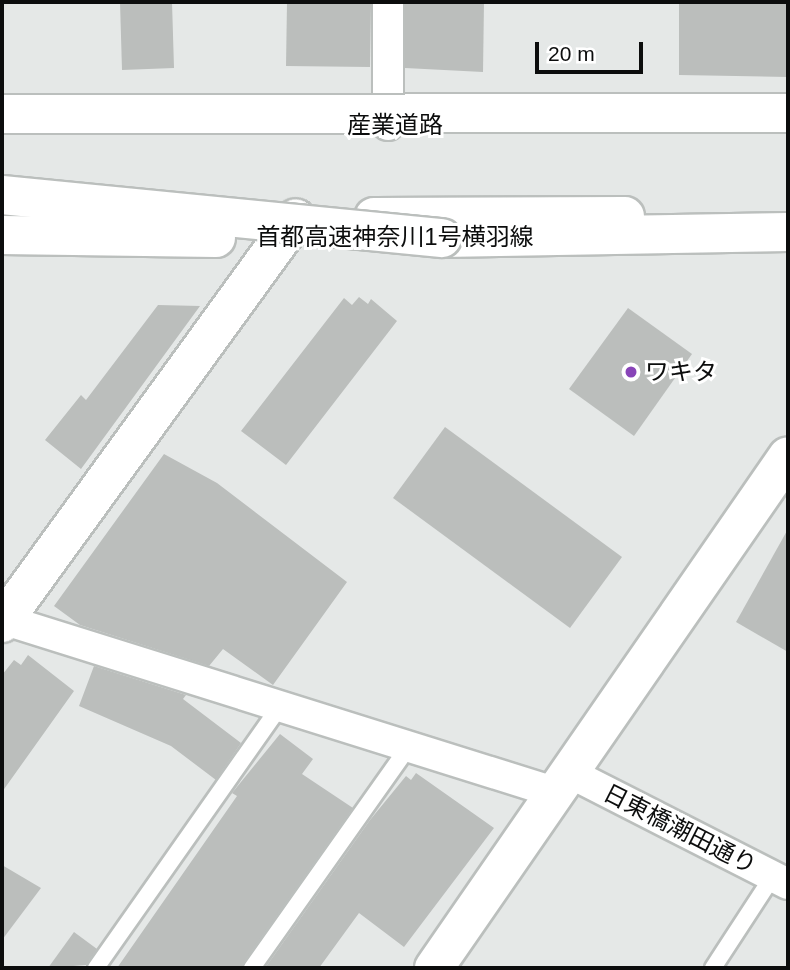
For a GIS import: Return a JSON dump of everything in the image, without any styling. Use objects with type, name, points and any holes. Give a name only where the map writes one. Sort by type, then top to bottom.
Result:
[{"type":"main road","name":"産業道路","points":[[2,113],[184,123],[788,128]]},
{"type":"main road","points":[[2,113],[788,113]]},
{"type":"main road","points":[[2,195],[442,238]]},
{"type":"main road","points":[[2,214],[296,218],[788,215]]},
{"type":"main road","points":[[2,621],[296,218]]},
{"type":"main road","name":"首都高速神奈川1号横羽線","points":[[2,235],[442,238],[788,232]]},
{"type":"main road","points":[[434,968],[564,784],[788,456]]},
{"type":"street","points":[[388,2],[388,125]]},
{"type":"street","name":"日東橋潮田通り","points":[[2,621],[279,708],[564,784],[780,880]]},
{"type":"lane","points":[[96,968],[279,708]]},
{"type":"lane","points":[[252,968],[410,745]]},
{"type":"lane","points":[[713,968],[780,880]]},
{"type":"building","points":[[120,2],[172,2],[174,68],[122,70]]},
{"type":"building","points":[[287,2],[371,2],[370,67],[286,66]]},
{"type":"building","points":[[405,2],[484,2],[483,72],[405,68]]},
{"type":"building","points":[[679,2],[788,2],[788,77],[679,75]]},
{"type":"building","points":[[359,297],[368,304],[371,299],[397,321],[286,465],[241,431],[344,298],[352,305]]},
{"type":"building","points":[[158,305],[200,306],[81,469],[45,440],[81,395],[86,400]]},
{"type":"building","name":"ワキタ","points":[[628,308],[692,354],[634,436],[569,389]]},
{"type":"building","points":[[445,427],[622,557],[570,628],[393,498]]},
{"type":"building","points":[[164,454],[217,483],[347,582],[273,685],[223,649],[209,666],[80,625],[54,606]]},
{"type":"building","points":[[788,529],[788,652],[736,622]]},
{"type":"building","points":[[28,655],[74,691],[2,792],[2,675],[14,660],[21,665]]},
{"type":"building","points":[[94,666],[186,695],[183,699],[241,743],[216,780],[171,746],[79,706]]},
{"type":"building","points":[[280,734],[313,759],[302,774],[353,808],[242,968],[117,968],[237,796],[232,793]]},
{"type":"building","points":[[416,773],[494,828],[404,947],[359,913],[319,968],[265,968],[370,820],[406,776],[411,780]]},
{"type":"building","points":[[2,865],[41,888],[2,940]]},
{"type":"building","points":[[74,932],[97,949],[86,965],[48,968]]},
{"type":"place","name":"ワキタ","points":[[631,372]]}]
